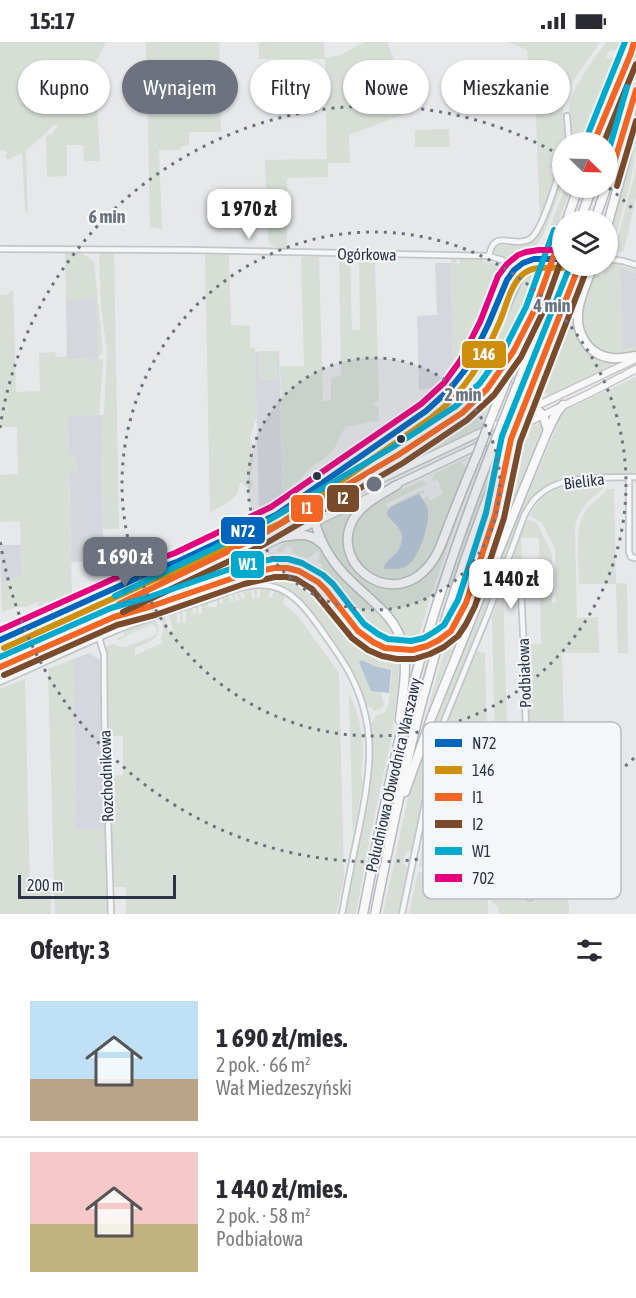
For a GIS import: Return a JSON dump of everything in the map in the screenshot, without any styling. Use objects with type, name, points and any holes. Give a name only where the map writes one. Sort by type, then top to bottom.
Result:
[{"type":"highway","points":[[608,132],[634,42]]},
{"type":"highway","points":[[598,132],[631,53]]},
{"type":"highway","points":[[618,150],[636,90]]},
{"type":"highway","points":[[612,210],[626,157],[632,103]]},
{"type":"highway","points":[[397,485],[361,510],[351,525],[349,537],[351,555],[360,571],[373,580],[388,584],[411,581],[431,564],[477,455],[552,261]]},
{"type":"highway","name":"Południowa Obwodnica Warszawy","points":[[363,914],[406,711],[429,630],[455,548],[560,276]]},
{"type":"highway","name":"Południowa Obwodnica Warszawy","points":[[375,914],[421,705],[445,620],[484,504],[511,439],[529,406],[575,276]]},
{"type":"highway","points":[[590,276],[578,309],[581,335],[589,347],[600,355],[612,358],[636,358]]},
{"type":"highway","points":[[258,537],[398,455],[462,413],[481,395],[503,368],[534,311]]},
{"type":"highway","points":[[430,722],[548,430],[563,405]]},
{"type":"highway","points":[[529,406],[539,410],[543,415],[548,430]]},
{"type":"highway","points":[[114,617],[258,570],[283,567],[299,571],[318,582],[327,590],[358,631],[373,642],[392,650],[415,650],[432,645],[451,631],[462,613],[495,515],[511,439]]},
{"type":"highway","points":[[324,546],[315,522],[325,507]]},
{"type":"highway","points":[[282,537],[302,534],[316,538],[341,570],[387,614],[399,634],[405,661],[397,750]]},
{"type":"highway","points":[[395,815],[423,741]]},
{"type":"main road","points":[[0,657],[325,507],[529,406],[636,358]]},
{"type":"main road","points":[[0,667],[114,617],[397,485],[636,369]]},
{"type":"street","points":[[567,117],[568,132]]},
{"type":"street","points":[[489,256],[494,242],[524,242],[535,236],[552,193]]},
{"type":"street","name":"Ogórkowa","points":[[0,249],[489,256],[502,260],[514,269]]},
{"type":"street","points":[[0,633],[2,640],[179,561],[268,519],[296,502],[436,403],[469,366],[514,269],[531,260],[552,259]]},
{"type":"street","points":[[618,260],[636,265]]},
{"type":"street","points":[[629,477],[630,552],[632,557],[636,558]]},
{"type":"street","name":"Bielika","points":[[444,722],[524,516],[535,498],[552,485],[568,480],[636,477]]},
{"type":"street","name":"Podbiałowa","points":[[507,563],[520,572],[526,722]]},
{"type":"street","points":[[0,682],[157,615],[251,586],[265,585],[288,593],[298,601],[338,654],[354,682],[368,727],[370,754],[368,782],[342,914]]},
{"type":"street","name":"Rozchodnikowa","points":[[99,638],[104,654],[105,777],[111,914]]},
{"type":"street","name":"Bielika","points":[[402,914],[423,813]]},
{"type":"shaded area","points":[[0,42],[106,42],[97,60],[18,60],[18,114],[98,114],[100,161],[84,161],[83,145],[67,145],[67,176],[47,177],[46,136],[53,133],[58,125],[53,125],[26,150],[28,214],[25,209],[22,153],[8,160],[7,152],[1,149],[0,152]]},
{"type":"shaded area","points":[[146,42],[219,42],[219,60],[146,60]]},
{"type":"shaded area","points":[[259,42],[324,42],[325,58],[341,55],[364,42],[387,42],[394,60],[343,60],[343,114],[405,114],[349,135],[350,163],[328,163],[328,177],[287,178],[287,250],[271,245],[268,240],[265,160],[327,159],[326,114],[331,114],[331,60],[259,59]]},
{"type":"shaded area","points":[[508,42],[600,42],[570,87],[570,60],[528,60],[527,50]]},
{"type":"shaded area","points":[[606,42],[620,42],[618,50],[611,50],[607,53],[606,57],[615,60],[614,64],[585,132],[570,132],[570,105],[584,74]]},
{"type":"shaded area","points":[[148,114],[221,114],[221,132],[189,132],[189,145],[182,146],[180,150],[159,150],[162,229],[150,227]]},
{"type":"shaded area","points":[[536,114],[563,114],[565,132],[552,132],[550,172],[552,173],[552,186],[540,219]]},
{"type":"shaded area","points":[[449,129],[450,147],[415,147],[415,130]]},
{"type":"shaded area","points":[[636,136],[631,180],[618,229],[618,210],[616,210]]},
{"type":"shaded area","points":[[636,169],[636,196],[623,252],[618,252],[618,237]]},
{"type":"shaded area","points":[[554,198],[557,198],[544,233],[534,250],[521,251],[507,259],[494,253],[493,249],[496,246],[532,241],[537,236]]},
{"type":"shaded area","points":[[561,198],[567,198],[563,210],[557,210]]},
{"type":"shaded area","points":[[552,222],[552,240],[551,243],[544,240]]},
{"type":"shaded area","points":[[543,242],[543,245],[548,251],[539,251]]},
{"type":"shaded area","points":[[65,251],[81,254],[94,262],[103,351],[101,355],[98,355],[96,298],[66,300]]},
{"type":"shaded area","points":[[114,252],[119,529],[103,529],[102,415],[104,414],[107,351],[101,308],[99,257],[100,253]]},
{"type":"shaded area","points":[[205,254],[229,255],[231,325],[250,326],[250,348],[255,348],[257,418],[250,437],[253,452],[251,477],[253,486],[249,489],[240,482],[238,493],[230,501],[210,513]]},
{"type":"shaded area","points":[[301,257],[319,257],[323,401],[331,400],[331,378],[341,375],[339,257],[350,257],[352,330],[360,329],[359,261],[375,261],[379,401],[375,401],[374,405],[379,407],[379,421],[346,426],[332,451],[309,469],[291,486],[288,493],[283,495],[280,366],[304,366]]},
{"type":"shaded area","points":[[451,259],[456,259],[457,264],[460,263],[460,259],[481,260],[501,265],[502,268],[478,330],[471,327],[470,331],[477,333],[455,372],[451,369],[453,361]]},
{"type":"shaded area","points":[[544,262],[544,265],[537,264],[532,268],[531,271],[539,274],[508,352],[483,386],[453,414],[280,520],[145,585],[0,650],[0,644],[105,596],[111,598],[118,595],[156,572],[185,562],[269,522],[367,455],[371,459],[375,457],[373,454],[402,438],[416,422],[445,400],[469,372],[482,368],[500,338],[495,336],[500,325],[505,321],[516,278],[492,334],[486,342],[487,348],[483,358],[478,365],[474,364],[514,277],[525,266]]},
{"type":"shaded area","points":[[435,263],[451,263],[452,369],[433,388],[419,390],[417,316],[437,315]]},
{"type":"shaded area","points":[[618,264],[636,270],[636,273],[620,268],[622,349],[636,346],[636,351],[620,355],[603,352],[596,348],[587,337],[582,323],[584,305],[593,276],[618,276]]},
{"type":"shaded area","points":[[620,268],[636,273],[636,346],[622,350]]},
{"type":"shaded area","points":[[566,276],[569,276],[517,405],[515,406]]},
{"type":"shaded area","points":[[13,290],[16,392],[40,391],[39,353],[55,352],[56,357],[67,356],[68,360],[89,358],[98,363],[99,359],[103,359],[103,362],[99,415],[68,416],[69,452],[77,458],[77,472],[69,473],[72,595],[49,609],[44,602],[39,611],[39,601],[27,607],[16,607],[2,612],[1,583],[22,575],[20,521],[0,522],[0,475],[18,474],[17,427],[0,427],[0,295],[6,295]]},
{"type":"shaded area","points":[[96,298],[99,363],[89,358],[67,360],[66,300]]},
{"type":"shaded area","points":[[569,318],[574,319],[577,337],[586,350],[599,358],[617,363],[535,403],[548,395],[548,393],[539,391]]},
{"type":"shaded area","points":[[259,351],[277,351],[277,380],[259,380]]},
{"type":"shaded area","points":[[279,351],[283,501],[259,513],[255,352]]},
{"type":"shaded area","points":[[507,370],[485,422],[478,421],[485,424],[484,426],[334,498],[447,430],[481,402]]},
{"type":"shaded area","points":[[636,377],[636,474],[563,478],[540,490],[532,498],[524,509],[486,612],[440,722],[436,722],[522,506],[560,418],[568,409]]},
{"type":"shaded area","points":[[68,415],[102,415],[103,563],[71,562]]},
{"type":"shaded area","points":[[542,422],[542,432],[499,538],[493,534],[496,526],[499,527],[499,531],[501,526],[497,525],[515,457],[522,435],[529,438],[530,436],[523,431]]},
{"type":"shaded area","points":[[501,448],[448,594],[430,653],[395,794],[392,794],[414,706],[452,577],[482,491],[498,449]]},
{"type":"shaded area","points":[[473,455],[461,464],[467,467],[434,547],[422,567],[408,577],[394,581],[380,578],[367,570],[358,559],[354,545],[355,530],[363,515],[375,504],[391,495],[422,480],[427,484],[386,504],[388,507],[424,489],[425,492],[420,495],[395,505],[388,519],[397,526],[402,541],[399,551],[384,566],[426,529],[425,497],[428,496],[430,501],[443,493],[438,480],[433,481],[432,479],[434,474]]},
{"type":"shaded area","points":[[479,459],[428,603],[425,603],[428,605],[407,675],[402,636],[397,621],[335,556],[328,546],[320,524],[363,503],[345,546],[347,558],[361,577],[371,584],[390,589],[411,584],[430,571]]},
{"type":"shaded area","points":[[603,483],[603,489],[582,510],[575,527],[577,618],[598,617],[599,653],[562,653],[564,722],[528,722],[525,645],[541,644],[539,538],[521,538],[522,562],[518,565],[513,557],[526,522],[528,520],[534,522],[538,525],[552,554],[552,603],[556,603],[555,549],[542,523],[530,516],[543,497],[560,488]]},
{"type":"shaded area","points":[[607,489],[614,489],[616,583],[627,584],[628,653],[618,653],[616,584],[579,584],[578,535],[580,525],[587,509]]},
{"type":"shaded area","points":[[495,498],[484,535],[482,535],[462,613],[465,616],[427,713],[476,551]]},
{"type":"shaded area","points":[[307,519],[308,521],[106,617],[105,614]]},
{"type":"shaded area","points":[[305,538],[317,543],[333,568],[381,614],[394,631],[400,655],[391,739],[356,914],[345,914],[371,777],[373,748],[371,723],[375,716],[384,713],[388,708],[392,670],[374,666],[362,660],[376,691],[381,693],[384,705],[374,711],[365,704],[350,668],[307,605],[294,593],[272,584],[246,584],[112,630],[110,626],[135,615],[248,578],[276,574],[297,577],[312,585],[325,597],[347,626],[362,640],[381,652],[376,660],[387,659],[394,646],[390,636],[386,632],[382,642],[374,637],[320,578],[297,565],[285,563],[260,566],[175,593],[267,552],[272,552],[280,558],[296,560],[321,569],[323,566],[318,562],[320,552],[316,551],[311,557],[306,558],[294,554],[291,547],[286,546],[283,553],[277,550],[285,543]]},
{"type":"shaded area","points":[[499,539],[468,615],[466,614],[491,540]]},
{"type":"shaded area","points":[[0,545],[21,545],[22,575],[1,583]]},
{"type":"shaded area","points":[[503,585],[507,722],[494,722],[492,617]]},
{"type":"shaded area","points":[[257,589],[257,598],[260,598],[260,589],[270,590],[269,597],[272,597],[274,591],[285,595],[283,603],[297,615],[339,673],[344,878],[336,914],[126,914],[126,887],[111,887],[108,776],[123,775],[123,736],[107,736],[105,648],[112,644],[125,647],[154,636],[157,630],[152,624],[133,631],[118,641],[117,639],[124,635],[123,632],[155,620],[158,626],[157,635],[135,648],[135,655],[163,643],[161,618],[165,617],[169,631],[173,630],[169,615],[177,613],[177,623],[180,623],[180,612],[182,611],[183,623],[186,623],[186,610],[192,608],[193,614],[196,614],[198,606],[198,614],[202,614],[202,605],[208,603],[208,607],[217,607],[218,599],[220,604],[223,603],[222,598],[229,596],[231,602],[234,601],[232,595],[234,594],[236,601],[239,600],[237,594],[239,593],[242,599],[245,598],[243,592],[251,590],[252,599],[255,598],[254,590]]},
{"type":"shaded area","points":[[477,651],[485,652],[486,722],[447,722]]},
{"type":"shaded area","points":[[89,653],[100,660],[103,784],[106,787],[107,829],[76,829],[73,659]]},
{"type":"shaded area","points":[[73,659],[76,829],[107,829],[109,914],[55,914],[48,669]]},
{"type":"shaded area","points":[[25,679],[30,886],[50,885],[51,914],[0,914],[0,689]]},
{"type":"shaded area","points":[[349,694],[359,721],[363,753],[361,774],[363,782],[353,836]]},
{"type":"shaded area","points":[[423,754],[423,798],[412,850],[405,853],[403,863],[409,871],[400,914],[383,914],[408,798]]},
{"type":"shaded area","points":[[423,846],[423,867],[419,867]]},
{"type":"shaded area","points":[[418,872],[423,872],[423,899],[488,899],[488,914],[409,914]]},
{"type":"shaded area","points":[[492,899],[568,899],[569,914],[499,914],[498,907]]},
{"type":"water","points":[[523,274],[523,282],[506,319],[503,322],[498,321],[516,278]]},
{"type":"water","points":[[419,494],[428,511],[420,547],[406,567],[385,569],[386,563],[400,547],[402,537],[397,526],[389,518],[388,510]]},
{"type":"water","points":[[362,660],[391,670],[389,693],[371,691],[359,662]]},
{"type":"transit line","name":"W1","points":[[589,132],[625,42]]},
{"type":"transit line","name":"I1","points":[[598,132],[634,42]]},
{"type":"transit line","name":"I2","points":[[608,132],[636,64]]},
{"type":"transit line","name":"W1","points":[[614,132],[627,87]]},
{"type":"transit line","name":"I1","points":[[618,150],[636,90]]},
{"type":"transit line","name":"I2","points":[[618,183],[636,121]]},
{"type":"transit line","name":"W1","points":[[115,596],[254,529],[393,447],[456,406],[480,383],[505,348],[526,307],[552,236]]},
{"type":"transit line","name":"702","points":[[0,630],[175,553],[271,507],[421,404],[444,383],[460,361],[480,322],[498,276],[507,264],[526,252],[552,250]]},
{"type":"transit line","name":"N72","points":[[0,640],[179,561],[276,515],[426,411],[450,389],[468,366],[507,280],[514,270],[534,259],[552,259]]},
{"type":"transit line","name":"I1","points":[[119,604],[258,537],[398,455],[462,413],[487,389],[513,352],[534,311],[552,261]]},
{"type":"transit line","name":"146","points":[[4,648],[281,523],[443,408],[464,386],[480,362],[518,280],[526,272],[535,268],[552,268]]},
{"type":"transit line","name":"I2","points":[[123,612],[263,545],[403,463],[467,420],[494,395],[521,357],[542,314],[556,276]]},
{"type":"transit line","name":"W1","points":[[0,657],[111,608],[239,566],[273,559],[288,559],[302,563],[323,575],[333,584],[364,624],[388,639],[411,641],[424,638],[434,632],[444,625],[458,600],[486,513],[502,436],[566,276]]},
{"type":"transit line","name":"I1","points":[[0,667],[114,617],[242,575],[274,568],[299,571],[318,582],[358,631],[385,648],[412,650],[439,640],[451,631],[466,603],[495,515],[511,439],[575,276]]},
{"type":"transit line","name":"I2","points":[[4,675],[117,625],[155,615],[244,584],[275,577],[296,579],[312,589],[352,638],[368,650],[382,656],[414,659],[444,647],[458,636],[475,606],[504,518],[520,442],[584,276]]}]
